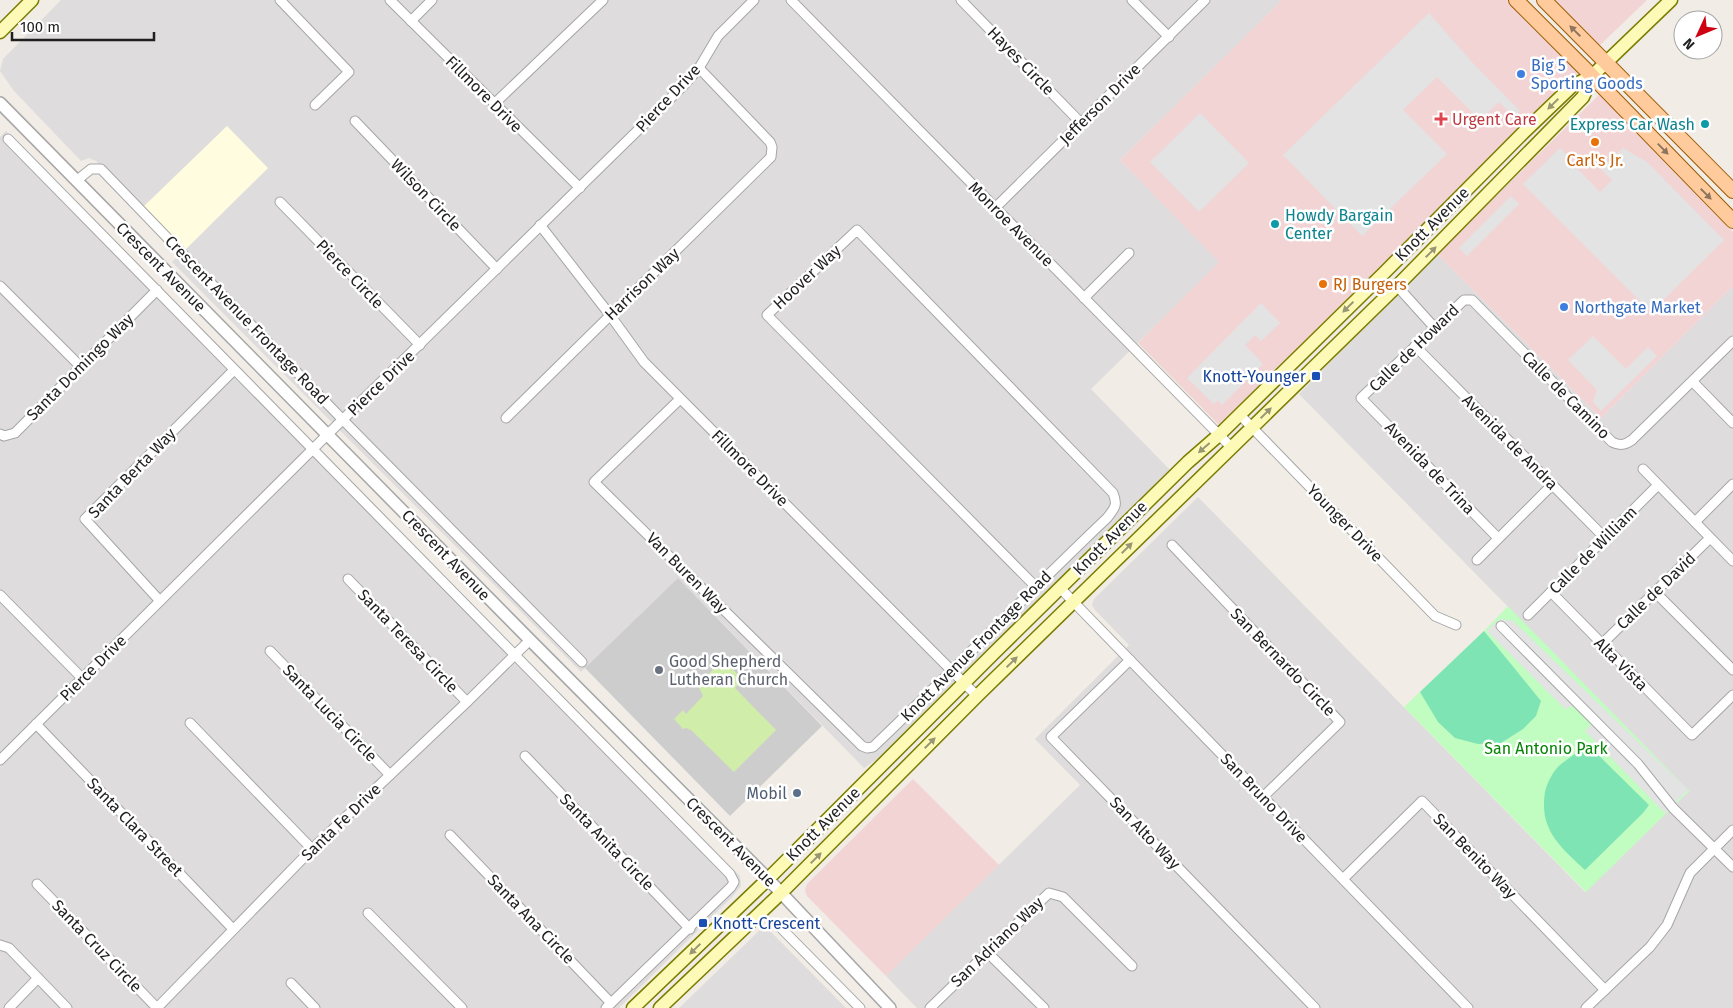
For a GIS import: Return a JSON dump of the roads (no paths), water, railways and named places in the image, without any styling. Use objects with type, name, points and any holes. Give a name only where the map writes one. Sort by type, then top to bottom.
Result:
[{"type":"main road","points":[[0,32],[32,0]]},
{"type":"main road","points":[[1516,0],[1733,221]]},
{"type":"main road","points":[[1544,0],[1733,191]]},
{"type":"main road","name":"Knott Avenue","points":[[633,1008],[768,879],[1188,462],[1219,435],[1384,273],[1522,133],[1572,86],[1592,76],[1671,0]]},
{"type":"main road","name":"Knott Avenue","points":[[660,1008],[782,893],[1073,601],[1397,286],[1583,97],[1592,76]]},
{"type":"main road","points":[[1384,273],[1397,286]]},
{"type":"main road","points":[[886,761],[899,774]]},
{"type":"street","points":[[280,0],[350,72],[315,105]]},
{"type":"street","name":"Fillmore Drive","points":[[390,0],[580,188]]},
{"type":"street","points":[[410,21],[432,0]]},
{"type":"street","points":[[494,104],[602,0]]},
{"type":"street","name":"Pierce Drive","points":[[0,760],[328,434],[684,85],[698,68],[718,36],[754,0]]},
{"type":"street","name":"Monroe Avenue","points":[[790,0],[1231,447]]},
{"type":"street","name":"Hayes Circle","points":[[961,0],[1081,123]]},
{"type":"street","points":[[1132,0],[1169,37]]},
{"type":"street","name":"Jefferson Drive","points":[[995,208],[1205,0]]},
{"type":"street","name":"Harrison Way","points":[[506,418],[768,161],[775,146],[698,68]]},
{"type":"street","name":"Crescent Avenue","points":[[0,104],[782,893],[890,1008]]},
{"type":"street","name":"Wilson Circle","points":[[355,121],[497,268]]},
{"type":"street","name":"Crescent Avenue","points":[[8,139],[730,874],[734,882],[731,888],[690,929]]},
{"type":"street","name":"Crescent Avenue Frontage Road","points":[[76,181],[91,169],[101,169],[343,420],[582,662]]},
{"type":"street","name":"Pierce Circle","points":[[280,202],[420,345]]},
{"type":"street","name":"Fillmore Drive","points":[[540,225],[644,362],[977,696]]},
{"type":"street","name":"Hoover Way","points":[[1035,586],[767,315],[857,230],[1113,493]]},
{"type":"street","points":[[1084,298],[1129,253]]},
{"type":"street","points":[[0,286],[80,366]]},
{"type":"street","points":[[1397,286],[1434,327]]},
{"type":"street","name":"Santa Domingo Way","points":[[0,434],[4,436],[15,433],[157,290]]},
{"type":"street","name":"Calle de Howard","points":[[1361,398],[1434,327],[1468,298]]},
{"type":"street","name":"Calle de Camino","points":[[1468,298],[1612,442],[1618,445],[1626,444],[1632,440],[1733,342]]},
{"type":"street","name":"Avenida de Andra","points":[[1415,346],[1605,538]]},
{"type":"street","name":"Santa Berta Way","points":[[160,601],[85,519],[234,370]]},
{"type":"street","points":[[1693,382],[1731,418]]},
{"type":"street","name":"Avenida de Trina","points":[[1361,398],[1498,538]]},
{"type":"street","name":"Van Buren Way","points":[[680,399],[594,482],[862,746],[867,748]]},
{"type":"street","name":"Younger Drive","points":[[1239,414],[1435,616],[1456,625]]},
{"type":"street","points":[[1643,469],[1733,561]]},
{"type":"street","points":[[1695,522],[1733,484]]},
{"type":"street","points":[[1477,560],[1552,485]]},
{"type":"street","name":"Calle de William","points":[[1528,615],[1658,485]]},
{"type":"street","name":"Knott Avenue Frontage Road","points":[[867,748],[873,747],[952,671],[1035,586],[1108,518],[1115,508],[1116,500],[1113,493]]},
{"type":"street","name":"Calle de David","points":[[1602,644],[1710,538]]},
{"type":"street","name":"San Bernardo Circle","points":[[1172,546],[1340,722],[1263,797]]},
{"type":"street","name":"Santa Teresa Circle","points":[[348,579],[467,702]]},
{"type":"street","name":"San Bruno Drive","points":[[1060,588],[1468,1008]]},
{"type":"street","name":"Alta Vista","points":[[1551,592],[1692,735],[1733,695]]},
{"type":"street","points":[[1655,592],[1733,670]]},
{"type":"street","points":[[1,599],[82,678]]},
{"type":"street","points":[[1501,626],[1638,764],[1673,808],[1733,867]]},
{"type":"street","name":"Santa Fe Drive","points":[[157,1008],[312,849],[530,640]]},
{"type":"street","name":"Santa Lucia Circle","points":[[270,652],[390,776]]},
{"type":"street","name":"San Alto Way","points":[[1130,660],[1051,737],[1315,1008]]},
{"type":"street","points":[[190,723],[312,849]]},
{"type":"street","name":"Santa Clara Street","points":[[36,724],[233,929]]},
{"type":"street","name":"Santa Anita Circle","points":[[525,756],[690,929]]},
{"type":"street","name":"San Benito Way","points":[[1343,880],[1422,801],[1604,990]]},
{"type":"street","points":[[1586,1008],[1650,947],[1667,925],[1690,873],[1733,830]]},
{"type":"street","name":"Santa Ana Circle","points":[[450,835],[608,1006]]},
{"type":"street","name":"Santa Cruz Circle","points":[[37,884],[157,1008]]},
{"type":"street","name":"San Adriano Way","points":[[930,1008],[1049,893],[1063,897],[1132,966]]},
{"type":"street","points":[[368,913],[462,1008]]},
{"type":"street","points":[[778,925],[858,1007]]},
{"type":"street","points":[[608,1006],[690,929]]},
{"type":"street","points":[[0,945],[9,948],[68,1008]]},
{"type":"street","points":[[987,952],[1044,1008]]},
{"type":"street","points":[[9,1008],[38,978]]},
{"type":"street","points":[[291,983],[315,1008]]},
{"type":"place","name":"Big 5 Sporting Goods","points":[[1521,74]]},
{"type":"place","name":"Urgent Care","points":[[1441,119]]},
{"type":"place","name":"Express Car Wash","points":[[1705,124]]},
{"type":"place","name":"Carl's Jr.","points":[[1595,142]]},
{"type":"place","name":"Howdy Bargain Center","points":[[1275,224]]},
{"type":"place","name":"RJ Burgers","points":[[1323,284]]},
{"type":"place","name":"Northgate Market","points":[[1564,307]]},
{"type":"place","name":"Knott-Younger","points":[[1316,376]]},
{"type":"place","name":"Good Shepherd Lutheran Church","points":[[659,670]]},
{"type":"place","name":"Mobil","points":[[797,793]]},
{"type":"place","name":"Knott-Crescent","points":[[703,923]]},
{"type":"park label","name":"San Antonio Park","points":[[1546,748]]}]
